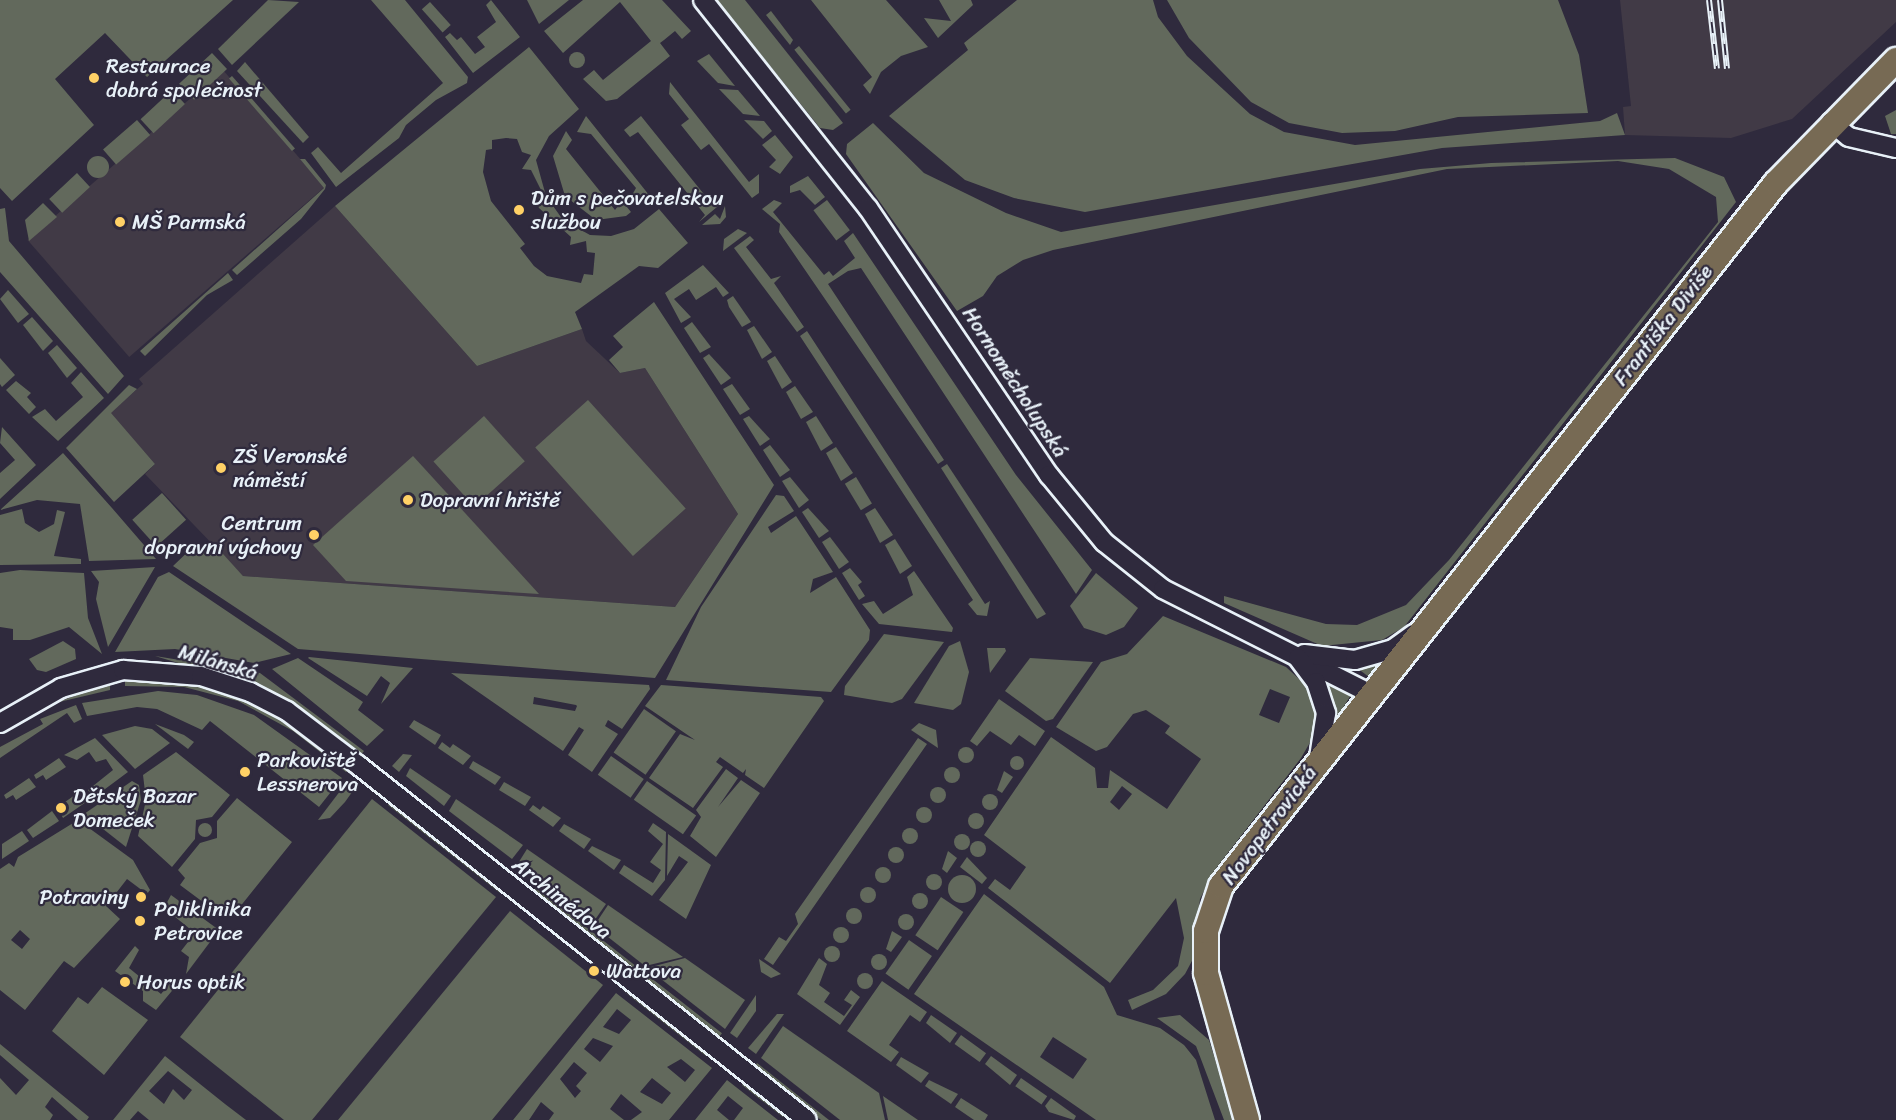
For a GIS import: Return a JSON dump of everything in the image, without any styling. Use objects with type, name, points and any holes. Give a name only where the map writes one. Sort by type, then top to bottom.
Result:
[{"type":"main road","name":"Františka Diviše","points":[[1446,603],[1776,183],[1831,122],[1896,60]]},
{"type":"main road","name":"Novopetrovická","points":[[1247,1120],[1211,1004],[1206,931],[1226,880],[1371,694],[1446,603]]},
{"type":"street","name":"Hornoměcholupská","points":[[703,0],[868,208],[1049,476],[1093,531],[1163,589],[1293,652],[1371,694]]},
{"type":"street","points":[[1831,122],[1849,137],[1896,148]]},
{"type":"street","points":[[1293,652],[1354,660],[1375,656],[1416,632],[1446,603]]},
{"type":"street","points":[[1293,652],[1316,682],[1326,713],[1317,762]]},
{"type":"street","name":"Milánská","points":[[0,723],[93,676],[154,669],[250,692],[287,711],[374,777]]},
{"type":"street","name":"Archimédova","points":[[374,777],[807,1120]]},
{"type":"shaded area","points":[[1620,0],[1896,0],[1896,22],[1792,119],[1731,138],[1625,135],[1623,107],[1631,106]]},
{"type":"shaded area","points":[[223,70],[325,187],[129,357],[28,240]]},
{"type":"shaded area","points":[[335,206],[477,366],[582,329],[586,341],[620,373],[645,368],[738,514],[675,607],[243,576],[145,474],[155,464],[110,413],[143,384],[139,379]]},
{"type":"green space","points":[[0,0],[233,0],[147,77],[105,33],[55,79],[94,125],[12,201],[0,188]]},
{"type":"green space","points":[[268,0],[299,2],[232,65],[218,49]]},
{"type":"green space","points":[[371,0],[405,0],[468,77],[467,83],[436,100],[406,125],[399,138],[336,187],[311,153],[318,147],[341,173],[443,83]]},
{"type":"green space","points":[[491,0],[520,37],[473,73],[445,37],[450,33],[457,40],[461,37],[475,54],[485,47],[477,37],[496,22],[486,5]]},
{"type":"green space","points":[[527,0],[569,0],[539,24]]},
{"type":"green space","points":[[583,0],[662,0],[691,31],[682,39],[675,31],[660,43],[670,56],[617,99],[606,101],[583,79],[594,70],[603,80],[651,41],[620,2],[563,53],[544,31]]},
{"type":"green space","points":[[717,0],[745,0],[843,123],[833,130],[820,128]]},
{"type":"green space","points":[[811,0],[886,0],[928,47],[901,56],[881,72],[870,94],[863,85],[872,77]]},
{"type":"green space","points":[[939,0],[971,0],[973,5],[938,38],[924,18],[951,21]]},
{"type":"green space","points":[[1017,0],[1153,0],[1158,17],[1187,56],[1250,114],[1284,132],[1355,145],[1600,121],[1617,113],[1625,135],[1442,148],[1085,212],[1014,198],[965,180],[889,116],[968,50],[964,43]]},
{"type":"green space","points":[[1167,0],[1558,0],[1579,55],[1588,113],[1458,117],[1395,131],[1342,133],[1289,123],[1251,102],[1189,38]]},
{"type":"green space","points":[[430,2],[451,25],[443,32],[422,9]]},
{"type":"green space","points":[[771,11],[793,40],[790,45],[766,15]]},
{"type":"green space","points":[[799,46],[851,110],[846,114],[794,50]]},
{"type":"green space","points":[[529,47],[579,109],[549,136],[536,160],[546,196],[563,220],[590,235],[611,236],[634,229],[659,209],[688,243],[658,268],[639,266],[575,312],[582,329],[477,366],[335,206]],"holes":[[[517,139],[522,152],[531,155],[522,169],[531,170],[542,192],[534,198],[539,208],[571,237],[570,245],[586,241],[587,252],[595,253],[593,275],[584,274],[581,283],[547,276],[534,266],[520,248],[525,244],[491,201],[483,172],[486,150],[492,149],[492,140]]]},
{"type":"green space","points":[[577,52],[585,60],[577,68],[569,60]]},
{"type":"green space","points":[[212,53],[227,69],[194,100],[179,84]]},
{"type":"green space","points":[[709,54],[735,86],[718,83],[697,61]]},
{"type":"green space","points":[[245,62],[309,137],[303,143],[237,71]]},
{"type":"green space","points":[[232,76],[295,148],[292,151],[229,79]]},
{"type":"green space","points":[[670,82],[749,182],[759,174],[759,193],[752,198],[709,144],[701,150],[681,125],[689,119],[669,94]]},
{"type":"green space","points":[[719,89],[738,90],[760,116],[743,114]]},
{"type":"green space","points":[[172,90],[185,104],[154,133],[141,119]]},
{"type":"green space","points":[[1896,110],[1896,134],[1891,134],[1885,116]]},
{"type":"green space","points":[[586,116],[649,195],[639,203],[631,197],[636,188],[591,134],[577,132]]},
{"type":"green space","points":[[641,116],[711,203],[719,198],[723,202],[699,222],[705,215],[638,132],[630,137],[624,130]]},
{"type":"green space","points":[[137,120],[150,135],[116,165],[103,150]]},
{"type":"green space","points":[[744,120],[764,121],[772,131],[763,139]]},
{"type":"green space","points":[[873,123],[924,173],[1006,213],[1061,232],[1420,169],[1491,163],[1675,158],[1724,177],[1736,202],[1404,627],[1382,640],[1322,646],[1224,603],[1224,596],[1326,624],[1357,625],[1406,605],[1449,560],[1718,222],[1716,197],[1669,169],[1618,161],[1447,169],[1053,250],[1023,260],[997,276],[983,296],[957,311],[846,154],[847,144]]},
{"type":"green space","points":[[566,131],[572,140],[566,149],[615,210],[622,201],[631,212],[626,216],[596,220],[565,196],[553,156]]},
{"type":"green space","points":[[775,135],[793,157],[780,174],[769,167],[776,160],[762,145]]},
{"type":"green space","points":[[98,156],[106,159],[109,167],[106,175],[98,178],[90,175],[87,167],[90,159]]},
{"type":"green space","points":[[300,159],[305,159],[326,185],[325,189],[301,219],[237,275],[232,270],[324,188]]},
{"type":"green space","points":[[77,173],[90,187],[62,213],[49,199]]},
{"type":"green space","points":[[808,176],[825,197],[815,205],[800,190],[790,193],[790,186]]},
{"type":"green space","points":[[774,200],[782,203],[773,212],[824,275],[829,271],[833,276],[855,258],[844,241],[853,233],[1016,475],[1092,570],[1076,594],[861,268],[848,271],[828,284],[944,460],[938,464],[779,232],[780,224],[762,209]]},
{"type":"green space","points":[[827,200],[850,230],[836,241],[813,210]]},
{"type":"green space","points":[[43,203],[57,217],[29,241],[25,220]]},
{"type":"green space","points":[[725,206],[726,217],[720,224],[702,225],[715,214],[720,219]]},
{"type":"green space","points":[[5,208],[9,241],[124,376],[108,394],[0,272],[0,209]]},
{"type":"green space","points":[[738,229],[747,233],[723,251],[724,239]]},
{"type":"green space","points":[[750,236],[754,240],[746,247],[771,279],[781,276],[774,283],[804,327],[797,332],[734,248]]},
{"type":"green space","points":[[703,265],[729,293],[723,297],[716,287],[696,300],[689,289],[674,299],[691,317],[681,323],[665,293]]},
{"type":"green space","points":[[228,273],[233,280],[207,295],[145,356],[140,351]]},
{"type":"green space","points":[[8,290],[29,314],[18,323],[0,299]]},
{"type":"green space","points":[[733,296],[751,322],[742,327],[729,307],[727,300]]},
{"type":"green space","points":[[654,302],[774,485],[655,678],[298,649],[173,566],[195,545],[204,549],[213,543],[243,576],[675,607],[738,514],[645,368],[620,373],[609,360],[623,347],[613,336]]},
{"type":"green space","points":[[32,317],[53,341],[43,351],[23,325]]},
{"type":"green space","points":[[692,322],[711,347],[700,353],[684,328]]},
{"type":"green space","points":[[754,326],[772,352],[762,359],[747,330]]},
{"type":"green space","points":[[807,331],[985,604],[990,601],[987,616],[977,615],[968,604],[973,600],[800,336]]},
{"type":"green space","points":[[57,345],[77,368],[67,378],[48,353]]},
{"type":"green space","points":[[709,354],[731,378],[721,385],[703,358]]},
{"type":"green space","points":[[775,356],[792,382],[782,389],[767,361]]},
{"type":"green space","points":[[0,358],[15,375],[2,387],[0,384]]},
{"type":"green space","points":[[81,372],[104,398],[58,441],[32,417],[45,409],[56,421],[83,397],[71,383]]},
{"type":"green space","points":[[16,381],[31,393],[27,397],[36,407],[29,414],[6,390]]},
{"type":"green space","points":[[732,384],[750,409],[740,415],[723,389]]},
{"type":"green space","points":[[129,385],[137,389],[111,413],[155,464],[114,502],[66,448]]},
{"type":"green space","points":[[795,386],[813,412],[801,419],[786,392]]},
{"type":"green space","points":[[588,400],[686,508],[633,556],[535,448]]},
{"type":"green space","points":[[484,416],[525,461],[474,507],[433,462]]},
{"type":"green space","points":[[749,416],[770,439],[760,446],[743,419]]},
{"type":"green space","points":[[816,416],[833,443],[821,451],[806,422]]},
{"type":"green space","points":[[2,427],[36,465],[0,499],[0,473],[15,460],[0,443]]},
{"type":"green space","points":[[770,445],[790,470],[780,477],[763,450]]},
{"type":"green space","points":[[836,447],[853,473],[841,481],[826,453]]},
{"type":"green space","points":[[63,453],[156,559],[89,561],[80,504],[37,500],[0,510]]},
{"type":"green space","name":"Dopravní hřiště","points":[[413,456],[539,594],[346,581],[313,545]]},
{"type":"green space","points":[[947,464],[1046,614],[1037,619],[941,468]]},
{"type":"green space","points":[[790,477],[809,500],[799,508],[782,481]]},
{"type":"green space","points":[[856,477],[872,504],[861,510],[845,484]]},
{"type":"green space","points":[[162,493],[186,520],[156,547],[132,520]]},
{"type":"green space","points":[[776,495],[784,496],[794,511],[768,527],[771,533],[796,516],[833,572],[813,579],[810,593],[836,577],[870,630],[869,640],[831,692],[666,680],[701,607]]},
{"type":"green space","points":[[808,508],[829,531],[819,538],[802,512]]},
{"type":"green space","points":[[875,508],[893,535],[880,543],[865,514]]},
{"type":"green space","points":[[22,509],[25,523],[39,532],[54,524],[57,510],[65,512],[54,556],[81,559],[81,564],[0,565],[0,515]]},
{"type":"green space","points":[[830,537],[849,562],[839,569],[822,542]]},
{"type":"green space","points":[[895,539],[912,566],[900,574],[885,545]]},
{"type":"green space","points":[[155,567],[108,647],[96,599],[99,582],[91,571]]},
{"type":"green space","points":[[850,568],[862,582],[858,585],[865,596],[859,600],[842,573]]},
{"type":"green space","points":[[20,570],[84,573],[88,618],[102,654],[69,627],[30,640],[13,640],[13,629],[0,627],[0,573]]},
{"type":"green space","points":[[914,571],[953,628],[952,632],[879,624],[862,604],[874,601],[883,614],[913,595],[907,577]]},
{"type":"green space","points":[[169,572],[291,654],[254,663],[175,649],[115,652],[158,577]]},
{"type":"green space","points":[[1096,573],[1138,608],[1124,627],[1106,635],[1084,628],[1070,606]]},
{"type":"green space","points":[[1163,616],[1286,667],[1311,690],[1317,711],[1316,732],[1301,758],[1214,871],[1200,899],[1193,959],[1185,974],[1166,994],[1132,1010],[1128,1000],[1153,990],[1178,966],[1184,938],[1176,898],[1110,983],[988,888],[995,879],[1010,890],[1026,867],[984,835],[1051,737],[1095,768],[1097,788],[1108,788],[1110,770],[1167,809],[1201,759],[1165,733],[1170,726],[1146,710],[1133,714],[1107,747],[1096,751],[1056,727],[1101,662],[1127,654]],"holes":[[[1270,689],[1290,697],[1279,723],[1259,715]],[[1122,786],[1132,794],[1119,810],[1110,802]]]},
{"type":"green space","points":[[884,634],[944,642],[902,699],[892,703],[844,695],[845,686]]},
{"type":"green space","points":[[63,641],[75,649],[76,659],[46,672],[37,670],[29,659]]},
{"type":"green space","points":[[960,641],[969,672],[961,704],[953,710],[914,703],[949,646]]},
{"type":"green space","points":[[987,648],[1005,648],[1006,651],[990,673]]},
{"type":"green space","points":[[155,656],[260,673],[364,751],[360,756],[264,689]]},
{"type":"green space","points":[[298,658],[363,702],[358,710],[384,730],[367,746],[272,669]]},
{"type":"green space","points":[[308,658],[413,668],[381,704],[390,683],[381,676],[367,696]]},
{"type":"green space","points":[[1030,658],[1093,662],[1053,719],[1046,721],[1005,691]]},
{"type":"green space","points":[[1386,658],[1369,677],[1353,665]]},
{"type":"green space","points":[[451,673],[649,685],[650,689],[622,729],[608,720],[605,726],[618,734],[592,772],[568,755],[584,730],[579,727],[563,751]],"holes":[[[534,697],[576,705],[575,711],[533,704]]]},
{"type":"green space","points":[[156,679],[208,685],[249,699],[350,768],[346,772],[293,731],[238,701],[184,687],[125,686],[125,680]]},
{"type":"green space","points":[[1326,682],[1351,695],[1336,719],[1331,697]]},
{"type":"green space","points":[[110,683],[110,690],[55,703]]},
{"type":"green space","points":[[661,685],[821,697],[824,701],[764,788],[745,775],[746,769],[743,773],[720,757],[716,762],[723,767],[693,808],[649,778],[680,734],[695,740],[645,706]]},
{"type":"green space","points":[[158,691],[197,695],[254,715],[342,778],[319,807],[210,721],[202,730],[157,709],[137,707],[87,716],[82,703]]},
{"type":"green space","points":[[999,699],[1045,731],[1035,746],[1019,735],[1011,745],[990,731],[977,746],[970,741]]},
{"type":"green space","points":[[76,705],[82,719],[74,723],[67,713],[0,758],[0,747],[43,724],[40,719]]},
{"type":"green space","points":[[644,709],[676,731],[646,775],[614,752]]},
{"type":"green space","points":[[414,720],[441,735],[435,745],[409,727]]},
{"type":"green space","points":[[919,723],[936,730],[938,748],[911,730]]},
{"type":"green space","points":[[155,724],[184,735],[194,742],[188,749]]},
{"type":"green space","points":[[135,726],[152,729],[170,743],[135,769],[102,735]]},
{"type":"green space","points":[[95,738],[128,772],[93,798],[88,790],[113,770],[106,759],[96,762],[89,752],[77,760],[64,755]]},
{"type":"green space","points":[[918,738],[927,744],[773,965],[764,959],[779,937],[786,941],[798,924],[795,914]]},
{"type":"green space","points":[[442,742],[450,748],[453,744],[471,756],[463,765],[438,748]]},
{"type":"green space","points":[[966,747],[972,749],[974,755],[972,761],[966,763],[960,761],[958,755],[960,749]]},
{"type":"green space","points":[[176,752],[230,795],[212,817],[196,820],[195,839],[172,867],[138,836],[146,800],[143,775]]},
{"type":"green space","points":[[403,754],[412,755],[399,772],[392,766]]},
{"type":"green space","points":[[611,756],[644,779],[631,798],[598,775]]},
{"type":"green space","points":[[1014,756],[1020,756],[1024,763],[1020,770],[1014,770],[1010,766],[1010,760]]},
{"type":"green space","points":[[59,758],[66,767],[46,780],[43,775],[36,779],[34,775]]},
{"type":"green space","points":[[473,761],[501,777],[495,785],[469,768]]},
{"type":"green space","points":[[952,767],[958,769],[960,775],[958,781],[952,783],[946,781],[944,775],[946,769]]},
{"type":"green space","points":[[410,768],[451,796],[444,806],[406,776]]},
{"type":"green space","points":[[726,769],[738,778],[718,807],[741,780],[760,793],[716,857],[690,836],[701,817],[696,810]]},
{"type":"green space","points":[[1004,771],[1013,777],[1002,793],[997,790]]},
{"type":"green space","points":[[29,778],[36,787],[16,800],[13,795],[6,799],[4,795]]},
{"type":"green space","points":[[132,781],[139,785],[141,800],[126,847],[84,814]]},
{"type":"green space","points":[[647,781],[696,815],[683,834],[634,800]]},
{"type":"green space","points":[[347,782],[355,788],[345,802],[330,818],[318,820]]},
{"type":"green space","points":[[504,782],[531,797],[525,806],[499,790]]},
{"type":"green space","points":[[938,787],[944,789],[946,795],[944,801],[938,803],[932,801],[930,795],[932,789]]},
{"type":"green space","points":[[82,790],[89,800],[63,818],[60,812],[67,807],[65,802]]},
{"type":"green space","points":[[990,794],[996,796],[998,802],[996,808],[990,810],[984,808],[982,802],[984,796]]},
{"type":"green space","points":[[237,798],[292,842],[239,908],[215,911],[180,885],[185,878],[178,870],[200,843],[217,838],[217,821]]},
{"type":"green space","points":[[372,799],[496,897],[312,1120],[284,1120],[180,1037]]},
{"type":"green space","points":[[456,799],[523,845],[512,859],[449,811]]},
{"type":"green space","points":[[391,801],[497,885],[500,893],[388,805]]},
{"type":"green space","points":[[533,805],[540,810],[543,806],[561,818],[553,827],[529,810]]},
{"type":"green space","points":[[921,807],[927,807],[932,815],[930,821],[921,823],[916,818],[916,812]]},
{"type":"green space","points":[[52,811],[59,821],[33,838],[27,830]]},
{"type":"green space","points":[[976,813],[982,815],[984,821],[982,827],[976,829],[970,827],[968,821],[970,815]]},
{"type":"green space","points":[[78,820],[133,860],[150,890],[147,894],[127,879],[106,906],[120,919],[74,968],[64,961],[25,1010],[0,990],[0,869],[9,863],[14,867],[18,857]],"holes":[[[20,930],[30,939],[22,949],[11,940]]]},
{"type":"green space","points":[[202,823],[208,823],[212,830],[208,837],[202,837],[198,833],[198,827]]},
{"type":"green space","points":[[653,823],[666,832],[665,880],[652,896],[619,873],[624,865],[653,883],[661,870],[650,862],[663,844],[648,831]]},
{"type":"green space","points":[[564,824],[591,839],[584,849],[559,831]]},
{"type":"green space","points":[[910,828],[916,830],[918,836],[916,842],[910,844],[904,842],[902,836],[904,830]]},
{"type":"green space","points":[[22,831],[29,841],[2,859],[2,844]]},
{"type":"green space","points":[[668,834],[711,865],[686,919],[659,900],[688,862],[679,856],[667,876]]},
{"type":"green space","points":[[959,834],[965,834],[970,842],[968,848],[959,850],[954,845],[954,839]]},
{"type":"green space","points":[[975,841],[981,841],[986,849],[984,855],[975,857],[970,852],[970,846]]},
{"type":"green space","points":[[592,846],[621,860],[614,870],[588,851]]},
{"type":"green space","points":[[896,847],[902,849],[904,855],[902,861],[896,863],[890,861],[888,855],[890,849]]},
{"type":"green space","points":[[527,849],[606,904],[592,924],[517,865]]},
{"type":"green space","points":[[948,851],[957,858],[947,873],[942,869]]},
{"type":"green space","points":[[967,857],[987,878],[982,884],[960,867]]},
{"type":"green space","points":[[883,867],[889,869],[891,875],[889,881],[883,883],[877,881],[875,875],[877,869]]},
{"type":"green space","points":[[934,874],[940,876],[942,882],[940,888],[934,890],[928,888],[926,882],[928,876]]},
{"type":"green space","points":[[962,875],[972,879],[976,889],[972,899],[962,903],[952,899],[948,889],[952,879]]},
{"type":"green space","points":[[868,887],[874,889],[876,895],[874,901],[868,903],[862,901],[860,895],[862,889]]},
{"type":"green space","points":[[536,888],[722,1033],[718,1038],[532,893]]},
{"type":"green space","points":[[920,893],[926,895],[928,901],[926,907],[920,909],[914,907],[912,901],[914,895]]},
{"type":"green space","points":[[984,894],[1104,987],[1117,1015],[1160,1028],[1184,1045],[1196,1060],[1215,1120],[1096,1120],[914,994]],"holes":[[[1053,1037],[1087,1059],[1073,1079],[1040,1057]]]},
{"type":"green space","points":[[171,895],[219,930],[186,974],[189,957],[181,951],[195,933],[164,908]]},
{"type":"green space","points":[[941,897],[963,912],[938,950],[915,935]]},
{"type":"green space","points":[[608,905],[683,957],[645,966],[594,926]]},
{"type":"green space","points":[[854,908],[860,910],[862,916],[860,922],[854,924],[848,922],[846,916],[848,910]]},
{"type":"green space","points":[[510,911],[603,985],[492,1120],[338,1120]]},
{"type":"green space","points":[[906,914],[912,916],[914,922],[912,928],[906,930],[900,928],[898,922],[900,916]]},
{"type":"green space","points":[[841,927],[847,929],[849,935],[847,941],[841,943],[835,941],[833,935],[835,929]]},
{"type":"green space","points":[[892,931],[902,937],[891,952],[886,949]]},
{"type":"green space","points":[[909,940],[932,956],[908,990],[885,974]]},
{"type":"green space","points":[[135,946],[139,950],[129,968],[161,994],[171,982],[176,986],[156,1010],[143,1001],[143,991],[115,971]]},
{"type":"green space","points":[[832,946],[838,948],[840,954],[838,960],[832,962],[826,960],[824,954],[826,948]]},
{"type":"green space","points":[[879,954],[885,956],[887,962],[885,968],[879,970],[873,968],[871,962],[873,956]]},
{"type":"green space","points":[[685,958],[745,1000],[725,1029],[647,968]]},
{"type":"green space","points":[[819,958],[827,964],[819,985],[830,993],[824,1002],[844,1016],[852,1005],[844,1000],[851,990],[860,997],[840,1025],[797,994]]},
{"type":"green space","points":[[759,959],[781,974],[771,978],[761,972]]},
{"type":"green space","points":[[865,973],[871,975],[873,981],[871,987],[865,989],[859,987],[857,981],[859,975]]},
{"type":"green space","points":[[882,981],[927,1012],[920,1022],[910,1015],[889,1045],[899,1052],[891,1062],[847,1031]]},
{"type":"green space","points":[[102,987],[148,1020],[104,1075],[52,1031],[78,997],[88,1004]]},
{"type":"green space","points":[[621,989],[709,1052],[706,1056]]},
{"type":"green space","points":[[616,993],[712,1068],[669,1120],[631,1120],[642,1112],[621,1094],[610,1109],[624,1120],[549,1120],[554,1113],[541,1102],[529,1120],[513,1120]],"holes":[[[617,1009],[631,1020],[619,1034],[603,1027]],[[593,1038],[613,1046],[600,1062],[584,1049]],[[681,1059],[695,1070],[685,1082],[667,1067]],[[574,1062],[587,1073],[576,1086],[581,1091],[575,1098],[560,1079]],[[652,1078],[671,1093],[662,1104],[640,1092]]]},
{"type":"green space","points":[[756,995],[756,1011],[737,1038],[730,1033]]},
{"type":"green space","points":[[777,1014],[784,1014],[756,1054],[748,1048]]},
{"type":"green space","points":[[931,1015],[957,1033],[950,1043],[926,1023]]},
{"type":"green space","points":[[1180,1015],[1209,1040],[1234,1120],[1224,1120],[1196,1046],[1157,1018]]},
{"type":"green space","points":[[783,1026],[879,1093],[885,1120],[840,1120],[761,1058]]},
{"type":"green space","points":[[961,1035],[986,1053],[980,1062],[955,1044]]},
{"type":"green space","points":[[0,1044],[89,1117],[87,1120],[78,1120],[52,1097],[45,1107],[53,1115],[50,1120],[0,1120],[0,1078],[16,1095],[29,1080],[0,1055]]},
{"type":"green space","points":[[165,1056],[246,1120],[149,1120],[138,1111],[130,1120],[113,1120]],"holes":[[[168,1071],[192,1090],[184,1100],[173,1089],[164,1104],[149,1091]]]},
{"type":"green space","points":[[991,1056],[1017,1075],[1010,1085],[985,1064]]},
{"type":"green space","points":[[901,1057],[929,1073],[921,1083],[896,1065]]},
{"type":"green space","points":[[757,1063],[829,1120],[821,1120],[754,1068]]},
{"type":"green space","points":[[1021,1078],[1047,1096],[1041,1105],[1015,1086]]},
{"type":"green space","points":[[727,1080],[778,1120],[734,1120],[743,1108],[728,1096],[717,1110],[729,1120],[695,1120]]},
{"type":"green space","points":[[929,1080],[958,1094],[951,1104],[925,1086]]},
{"type":"green space","points":[[745,1081],[786,1114],[783,1117],[742,1085]]},
{"type":"green space","points":[[883,1096],[918,1120],[888,1120]]},
{"type":"green space","points":[[961,1098],[988,1115],[985,1120],[974,1120],[955,1107]]},
{"type":"green space","points":[[1051,1098],[1076,1116],[1074,1120],[1049,1112],[1045,1106]]},
{"type":"railway","points":[[1709,0],[1717,69]]},
{"type":"railway","points":[[1720,0],[1727,69]]},
{"type":"place","name":"Restaurace dobrá společnost","points":[[94,78]]},
{"type":"place","name":"Dům s pečovatelskou službou","points":[[519,210]]},
{"type":"place","name":"MŠ Parmská","points":[[120,222]]},
{"type":"place","name":"ZŠ Veronské náměstí","points":[[221,468]]},
{"type":"place","name":"Dopravní hřiště","points":[[408,500]]},
{"type":"place","name":"Centrum dopravní výchovy","points":[[314,535]]},
{"type":"place","name":"Parkoviště Lessnerova","points":[[245,772]]},
{"type":"place","name":"Dětský Bazar Domeček","points":[[61,808]]},
{"type":"place","name":"Potraviny","points":[[141,897]]},
{"type":"place","name":"Poliklinika Petrovice","points":[[140,921]]},
{"type":"place","name":"Wattova","points":[[594,971]]},
{"type":"place","name":"Horus optik","points":[[125,982]]}]
